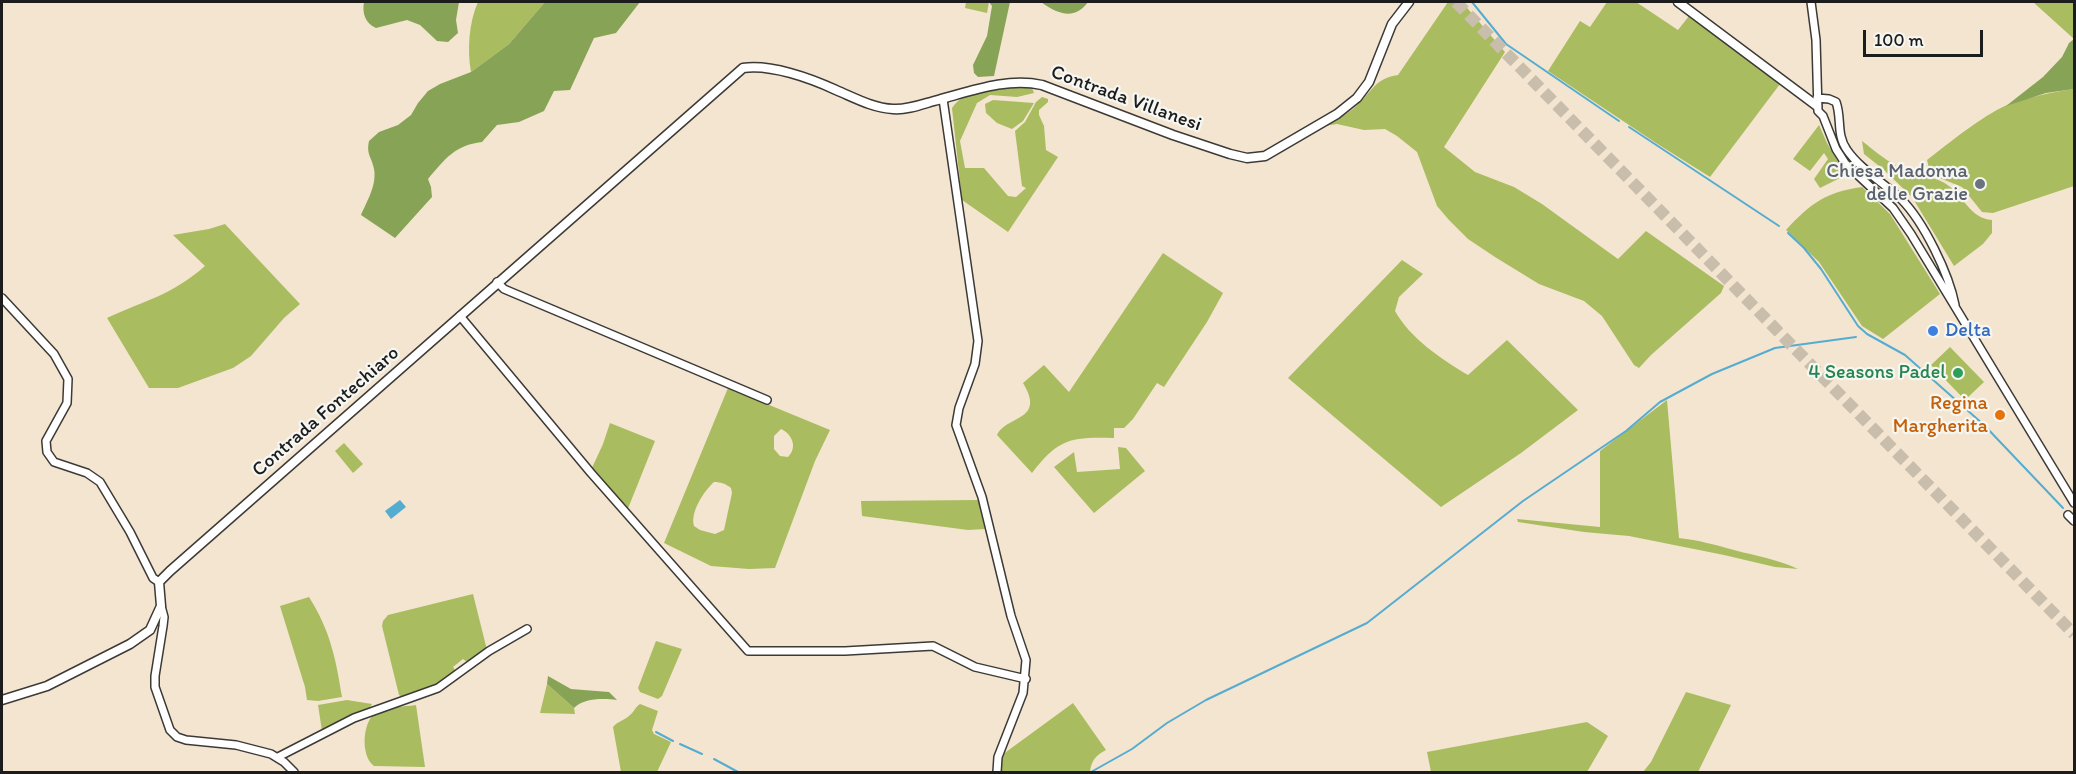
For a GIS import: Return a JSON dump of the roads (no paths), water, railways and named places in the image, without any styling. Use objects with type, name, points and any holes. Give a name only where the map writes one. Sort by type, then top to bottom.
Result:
[{"type":"street","points":[[1397,2],[1407,4]]},
{"type":"street","points":[[1677,2],[1817,102],[1829,99],[1836,102],[1840,114],[1838,127],[1846,149],[1854,159],[1904,201],[1930,240],[1951,285],[1957,312]]},
{"type":"street","points":[[1811,2],[1816,40],[1818,111],[1823,116],[1836,149],[1845,163],[1893,208],[1911,234],[2074,503]]},
{"type":"street","name":"Contrada Villanesi","points":[[677,124],[735,73],[743,68],[756,66],[821,83],[879,108],[912,107],[994,85],[1018,81],[1033,83],[1230,154],[1247,158],[1265,156],[1337,114],[1357,98],[1369,82],[1392,24],[1407,4]]},
{"type":"street","points":[[943,99],[978,341],[975,364],[959,408],[956,425],[982,497],[1011,616],[1026,660],[1023,693],[998,757],[997,772]]},
{"type":"street","points":[[1823,116],[1838,119]]},
{"type":"street","name":"Contrada Fontechiaro","points":[[159,582],[677,124]]},
{"type":"street","points":[[497,282],[504,289],[767,400]]},
{"type":"street","points":[[2,298],[54,354],[68,380],[67,404],[46,441],[47,452],[54,462],[87,473],[100,482],[130,532],[153,578],[159,582],[163,626],[154,676],[155,687],[170,730],[177,737],[186,740],[236,745],[258,750],[278,757],[294,772]]},
{"type":"street","points":[[460,316],[591,473],[748,651],[845,651],[933,646],[975,667],[1026,679]]},
{"type":"street","points":[[2068,515],[2074,521]]},
{"type":"street","points":[[2,700],[47,686],[130,644],[150,630],[160,606]]},
{"type":"street","points":[[278,757],[354,718],[438,688],[489,651],[527,629]]},
{"type":"water","points":[[400,500],[406,507],[391,519],[385,511]]},
{"type":"waterway","points":[[1472,2],[1506,44],[1619,121]]},
{"type":"waterway","points":[[1629,127],[1779,226]]},
{"type":"waterway","points":[[1788,233],[1821,269],[1858,326],[1867,334],[1905,355],[1984,425],[2063,508]]},
{"type":"waterway","points":[[1091,772],[1132,749],[1167,723],[1206,700],[1367,623],[1523,501],[1626,431],[1660,402],[1712,374],[1775,348],[1856,337]]},
{"type":"waterway","points":[[656,732],[673,741]]},
{"type":"waterway","points":[[680,744],[702,754]]},
{"type":"waterway","points":[[714,759],[738,772]]},
{"type":"tunnel","points":[[1456,2],[2074,634]]},
{"type":"place","name":"Chiesa Madonna delle Grazie","points":[[1980,184]]},
{"type":"place","name":"Delta","points":[[1933,331]]},
{"type":"place","name":"4 Seasons Padel","points":[[1958,373]]},
{"type":"place","name":"Regina Margherita","points":[[2000,415]]}]
